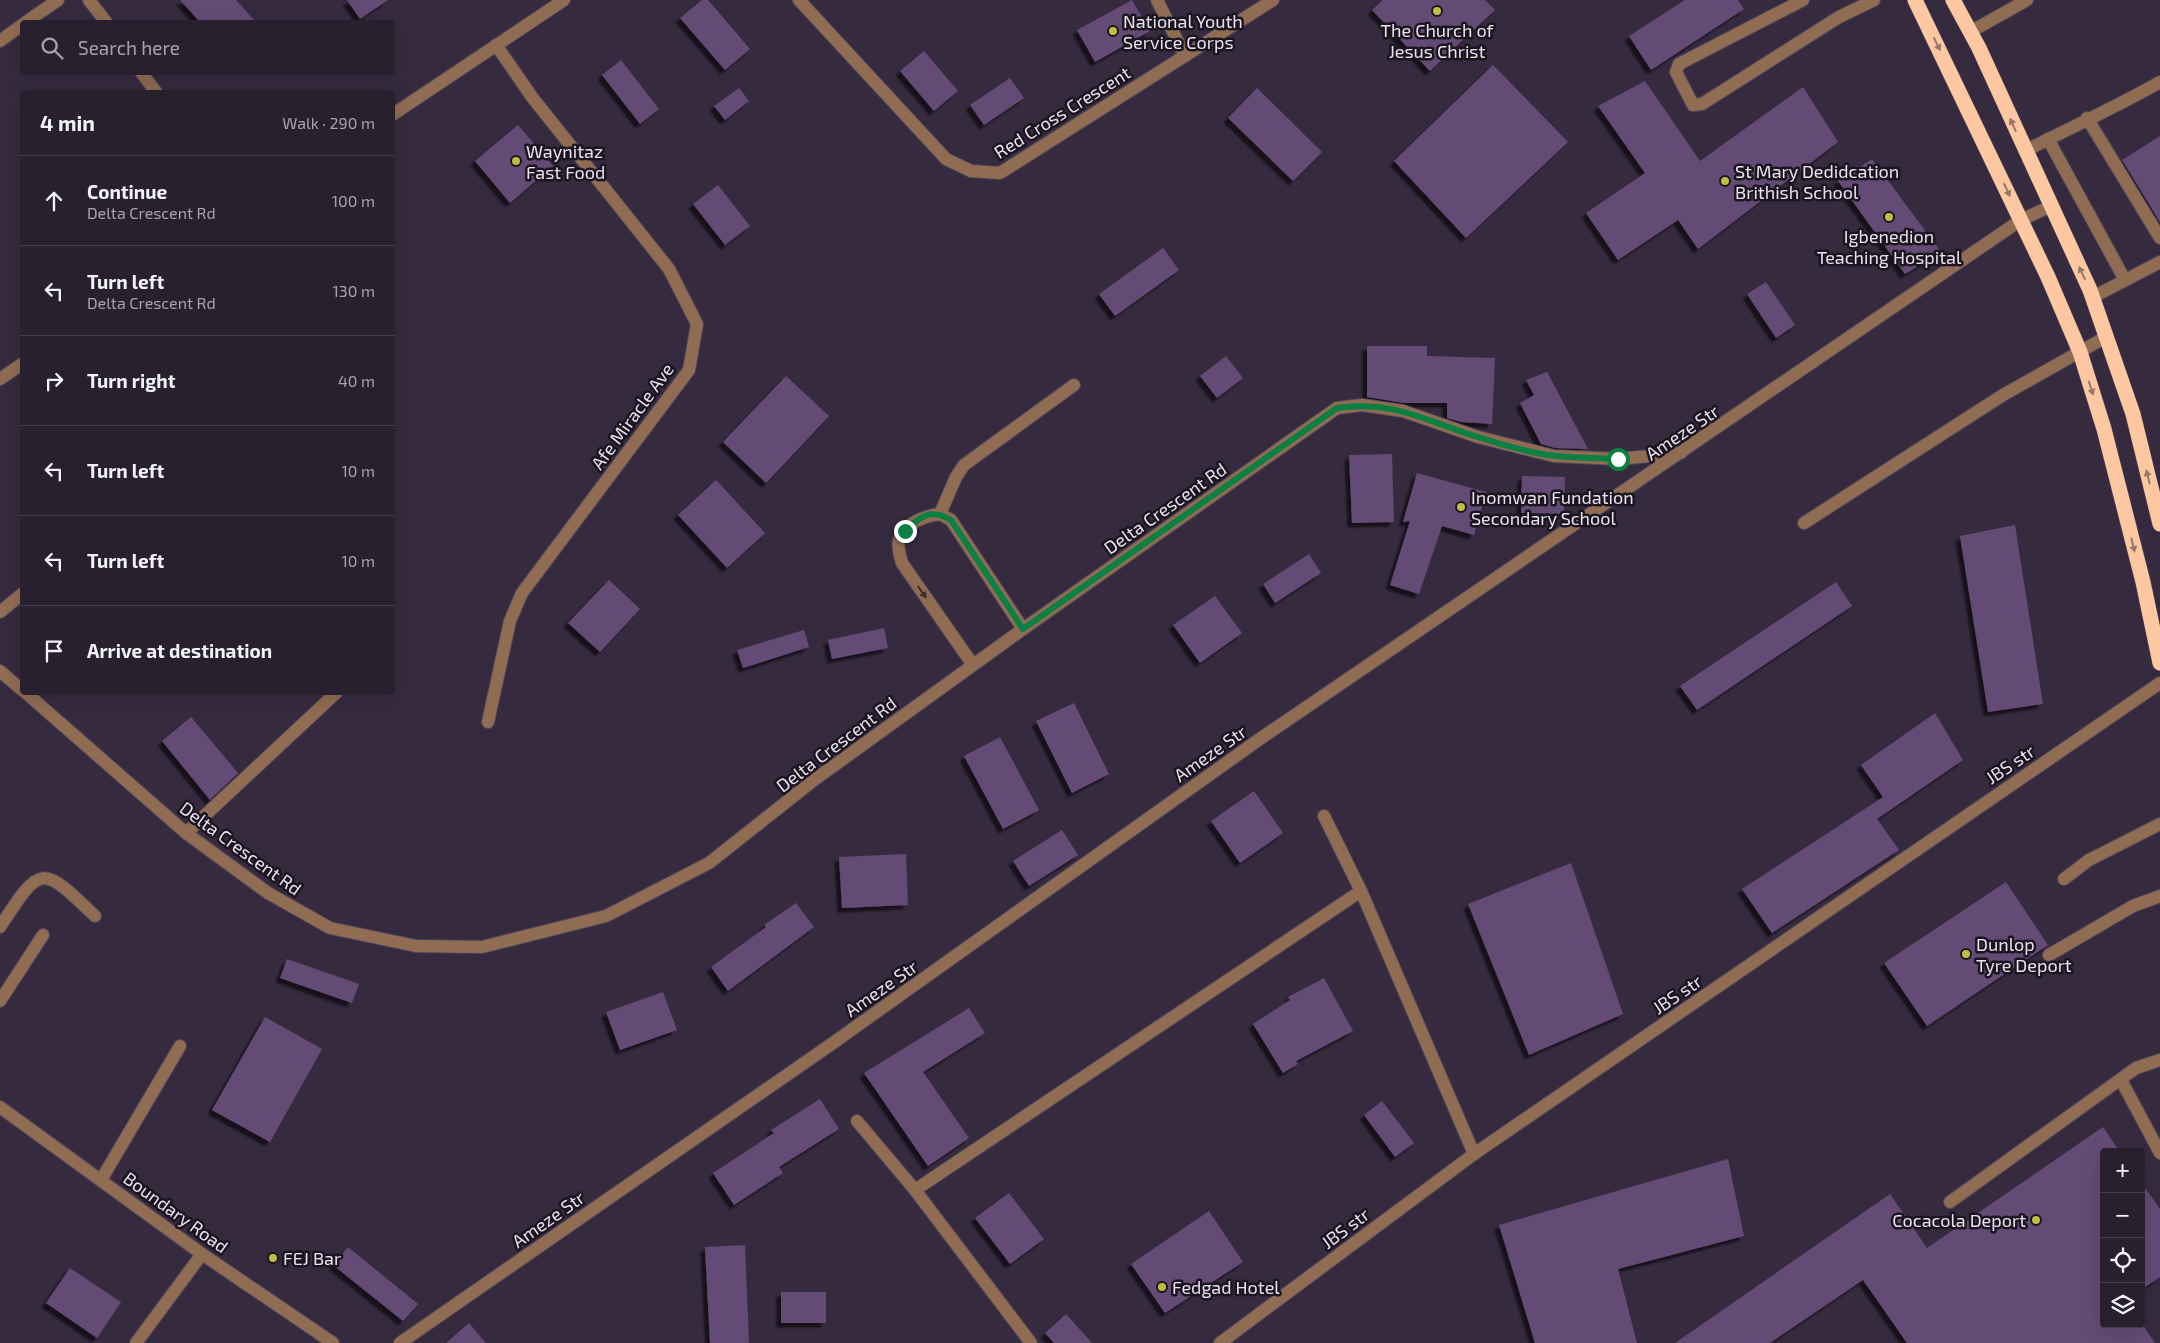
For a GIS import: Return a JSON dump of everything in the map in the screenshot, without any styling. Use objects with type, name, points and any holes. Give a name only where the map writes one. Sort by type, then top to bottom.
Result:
[{"type":"highway","points":[[1915,0],[2022,220],[2080,352],[2104,429],[2143,582],[2160,663]]},
{"type":"highway","points":[[1954,0],[2092,297],[2133,414],[2160,524]]},
{"type":"street","points":[[29,20],[58,0]]},
{"type":"street","points":[[89,0],[104,20]]},
{"type":"street","points":[[395,113],[564,0]]},
{"type":"street","name":"Red Cross Crescent","points":[[799,0],[946,159],[971,171],[1000,173],[1273,0]]},
{"type":"street","points":[[1157,0],[1185,56]]},
{"type":"street","points":[[1803,0],[1678,64],[1676,72],[1693,105],[1702,104],[1839,17],[1874,0]]},
{"type":"street","points":[[1970,32],[2027,0]]},
{"type":"street","points":[[0,41],[20,26]]},
{"type":"street","name":"Afe Miracle Ave","points":[[488,722],[510,621],[522,593],[689,370],[697,324],[670,269],[532,97],[496,45]]},
{"type":"street","points":[[143,75],[154,90]]},
{"type":"street","points":[[2025,150],[2087,118],[2117,107],[2160,82]]},
{"type":"street","points":[[2087,118],[2160,238]]},
{"type":"street","points":[[2048,139],[2125,280]]},
{"type":"street","name":"Ameze Str","points":[[400,1343],[833,1043],[1264,736],[2022,220],[2051,206]]},
{"type":"street","points":[[2092,297],[2160,262]]},
{"type":"street","points":[[1804,524],[2003,395],[2106,337]]},
{"type":"street","points":[[0,379],[20,365]]},
{"type":"street","points":[[1023,629],[945,517],[956,476],[964,465],[1074,385]]},
{"type":"street","name":"Delta Crescent Rd","points":[[29,695],[186,833],[268,893],[330,928],[416,946],[482,947],[606,916],[709,863],[814,780],[1023,629],[1337,408],[1362,404],[1403,411],[1478,437],[1554,456],[1618,459],[1683,452]]},
{"type":"street","points":[[945,517],[924,516],[915,521],[899,539],[898,550],[902,563],[973,665]]},
{"type":"street","points":[[0,612],[20,596]]},
{"type":"street","name":"Delta Crescent Rd","points":[[0,671],[20,688]]},
{"type":"street","name":"JBS str","points":[[1220,1343],[1474,1154],[2160,683]]},
{"type":"street","points":[[186,833],[334,695]]},
{"type":"street","points":[[1324,816],[1361,891],[1474,1154]]},
{"type":"street","points":[[2064,879],[2089,860],[2160,824]]},
{"type":"street","points":[[0,927],[25,889],[38,879],[49,877],[64,886],[95,916]]},
{"type":"street","points":[[915,1190],[1361,891]]},
{"type":"street","points":[[2049,955],[2133,906],[2160,896]]},
{"type":"street","points":[[0,1001],[44,935]]},
{"type":"street","points":[[101,1180],[180,1046]]},
{"type":"street","points":[[1950,1202],[2136,1068],[2160,1060]]},
{"type":"street","points":[[2121,1080],[2160,1153]]},
{"type":"street","name":"Boundary Road","points":[[0,1107],[202,1254],[333,1343]]},
{"type":"street","points":[[857,1120],[915,1190],[1031,1343]]},
{"type":"street","points":[[136,1343],[202,1254]]},
{"type":"building","points":[[180,0],[236,0],[254,20],[198,20]]},
{"type":"building","points":[[347,0],[388,0],[360,19]]},
{"type":"building","points":[[702,0],[708,0],[750,49],[725,70],[680,18]]},
{"type":"building","name":"National Youth Service Corps","points":[[1132,0],[1150,31],[1095,62],[1077,30]]},
{"type":"building","points":[[1383,0],[1485,0],[1495,10],[1430,71],[1372,10]]},
{"type":"building","points":[[1685,0],[1738,0],[1744,9],[1651,70],[1629,36]]},
{"type":"building","points":[[924,51],[958,91],[934,111],[900,71]]},
{"type":"building","points":[[621,60],[659,109],[640,124],[602,75]]},
{"type":"building","points":[[1493,65],[1568,142],[1466,238],[1394,161]]},
{"type":"building","points":[[1010,78],[1024,98],[984,125],[970,105]]},
{"type":"building","points":[[1645,81],[1700,161],[1803,87],[1838,142],[1698,249],[1678,220],[1618,260],[1586,213],[1645,173],[1598,106]]},
{"type":"building","points":[[739,88],[749,101],[725,120],[714,106]]},
{"type":"building","points":[[1257,88],[1322,152],[1293,181],[1228,118]]},
{"type":"building","points":[[518,125],[553,166],[510,203],[475,161]]},
{"type":"building","points":[[2160,136],[2160,222],[2122,160]]},
{"type":"building","name":"Igbenedion Teaching Hospital","points":[[1872,159],[1941,252],[1905,274],[1838,181]]},
{"type":"building","points":[[718,185],[750,226],[725,245],[693,204]]},
{"type":"building","points":[[1163,248],[1179,270],[1115,316],[1099,294]]},
{"type":"building","points":[[1766,282],[1795,325],[1776,338],[1747,294]]},
{"type":"building","points":[[1367,346],[1427,346],[1427,356],[1495,358],[1492,424],[1461,422],[1447,418],[1447,403],[1404,403],[1367,397]]},
{"type":"building","points":[[1226,356],[1243,378],[1217,398],[1200,376]]},
{"type":"building","points":[[1547,372],[1588,449],[1555,448],[1541,444],[1520,403],[1534,395],[1526,380]]},
{"type":"building","points":[[786,376],[829,416],[766,483],[723,442]]},
{"type":"building","points":[[1392,454],[1394,522],[1352,523],[1349,455]]},
{"type":"building","points":[[1417,473],[1486,492],[1474,535],[1442,526],[1419,594],[1390,585],[1410,521],[1403,522]]},
{"type":"building","points":[[1522,476],[1565,477],[1564,514],[1521,513]]},
{"type":"building","points":[[716,480],[765,533],[727,568],[678,515]]},
{"type":"building","points":[[2015,525],[2043,704],[1988,712],[1960,536]]},
{"type":"building","points":[[1309,554],[1321,573],[1275,603],[1263,584]]},
{"type":"building","points":[[609,580],[640,609],[600,652],[568,623]]},
{"type":"building","points":[[1836,582],[1852,606],[1697,710],[1680,686]]},
{"type":"building","points":[[1215,596],[1242,633],[1200,663],[1173,625]]},
{"type":"building","points":[[884,628],[888,648],[832,659],[828,640]]},
{"type":"building","points":[[804,630],[809,647],[743,668],[737,650]]},
{"type":"building","points":[[1074,703],[1109,774],[1072,793],[1036,721]]},
{"type":"building","points":[[1935,713],[1963,760],[1877,819],[1899,850],[1772,933],[1742,889],[1883,797],[1861,765]]},
{"type":"building","points":[[191,717],[238,773],[210,800],[162,741]]},
{"type":"building","points":[[1000,737],[1039,810],[1003,829],[964,756]]},
{"type":"building","points":[[1254,791],[1283,833],[1240,863],[1211,821]]},
{"type":"building","points":[[1062,830],[1078,855],[1029,886],[1013,861]]},
{"type":"building","points":[[906,854],[908,905],[842,908],[839,857]]},
{"type":"building","points":[[1571,863],[1623,1014],[1529,1055],[1468,904]]},
{"type":"building","name":"Dunlop Tyre Deport","points":[[2006,882],[2048,945],[1927,1026],[1884,963]]},
{"type":"building","points":[[796,903],[814,927],[728,991],[711,967],[766,927],[764,925]]},
{"type":"building","points":[[287,959],[359,984],[352,1003],[280,978]]},
{"type":"building","points":[[1324,978],[1353,1031],[1296,1061],[1298,1064],[1283,1073],[1253,1024],[1290,1000],[1288,997]]},
{"type":"building","points":[[663,992],[677,1030],[620,1050],[606,1012]]},
{"type":"building","points":[[969,1008],[985,1033],[923,1072],[969,1138],[928,1166],[864,1073]]},
{"type":"building","points":[[265,1017],[322,1049],[270,1142],[212,1110]]},
{"type":"building","points":[[820,1099],[839,1129],[779,1167],[783,1173],[734,1205],[713,1173],[774,1133],[771,1130]]},
{"type":"building","points":[[1382,1101],[1414,1143],[1395,1157],[1364,1115]]},
{"type":"building","name":"Cocacola Deport","points":[[2103,1127],[2117,1148],[2100,1148],[2100,1328],[2145,1328],[2155,1343],[1907,1343],[1863,1280],[1770,1343],[1675,1343],[1890,1194],[1927,1248]]},
{"type":"building","points":[[1728,1159],[1744,1236],[1618,1269],[1637,1343],[1535,1343],[1499,1225]]},
{"type":"building","points":[[2145,1188],[2160,1209],[2160,1277],[2145,1287]]},
{"type":"building","points":[[1009,1193],[1044,1239],[1010,1264],[975,1218]]},
{"type":"building","points":[[1209,1211],[1243,1262],[1165,1313],[1131,1264]]},
{"type":"building","points":[[745,1245],[749,1343],[710,1343],[705,1247]]},
{"type":"building","points":[[348,1247],[418,1304],[403,1321],[333,1265]]},
{"type":"building","points":[[70,1268],[121,1302],[97,1338],[46,1303]]},
{"type":"building","points":[[781,1292],[826,1292],[826,1323],[781,1323]]},
{"type":"building","points":[[1066,1314],[1092,1343],[1054,1343],[1045,1333]]},
{"type":"building","points":[[469,1323],[486,1343],[446,1343]]},
{"type":"place","name":"The Church of Jesus Christ","points":[[1437,11]]},
{"type":"place","name":"National Youth Service Corps","points":[[1113,31]]},
{"type":"place","name":"Waynitaz Fast Food","points":[[516,161]]},
{"type":"place","name":"St Mary Dedidcation Brithish School","points":[[1725,181]]},
{"type":"place","name":"Igbenedion Teaching Hospital","points":[[1889,217]]},
{"type":"place","name":"Inomwan Fundation Secondary School","points":[[1461,507]]},
{"type":"place","name":"Dunlop Tyre Deport","points":[[1966,954]]},
{"type":"place","name":"Cocacola Deport","points":[[2036,1220]]},
{"type":"place","name":"FEJ Bar","points":[[273,1258]]},
{"type":"place","name":"Fedgad Hotel","points":[[1162,1287]]},
{"type":"route","points":[[905,531],[915,521],[924,516],[940,514],[951,520],[1023,629],[1337,408],[1362,404],[1382,406],[1403,411],[1478,437],[1554,456],[1618,459]]}]
